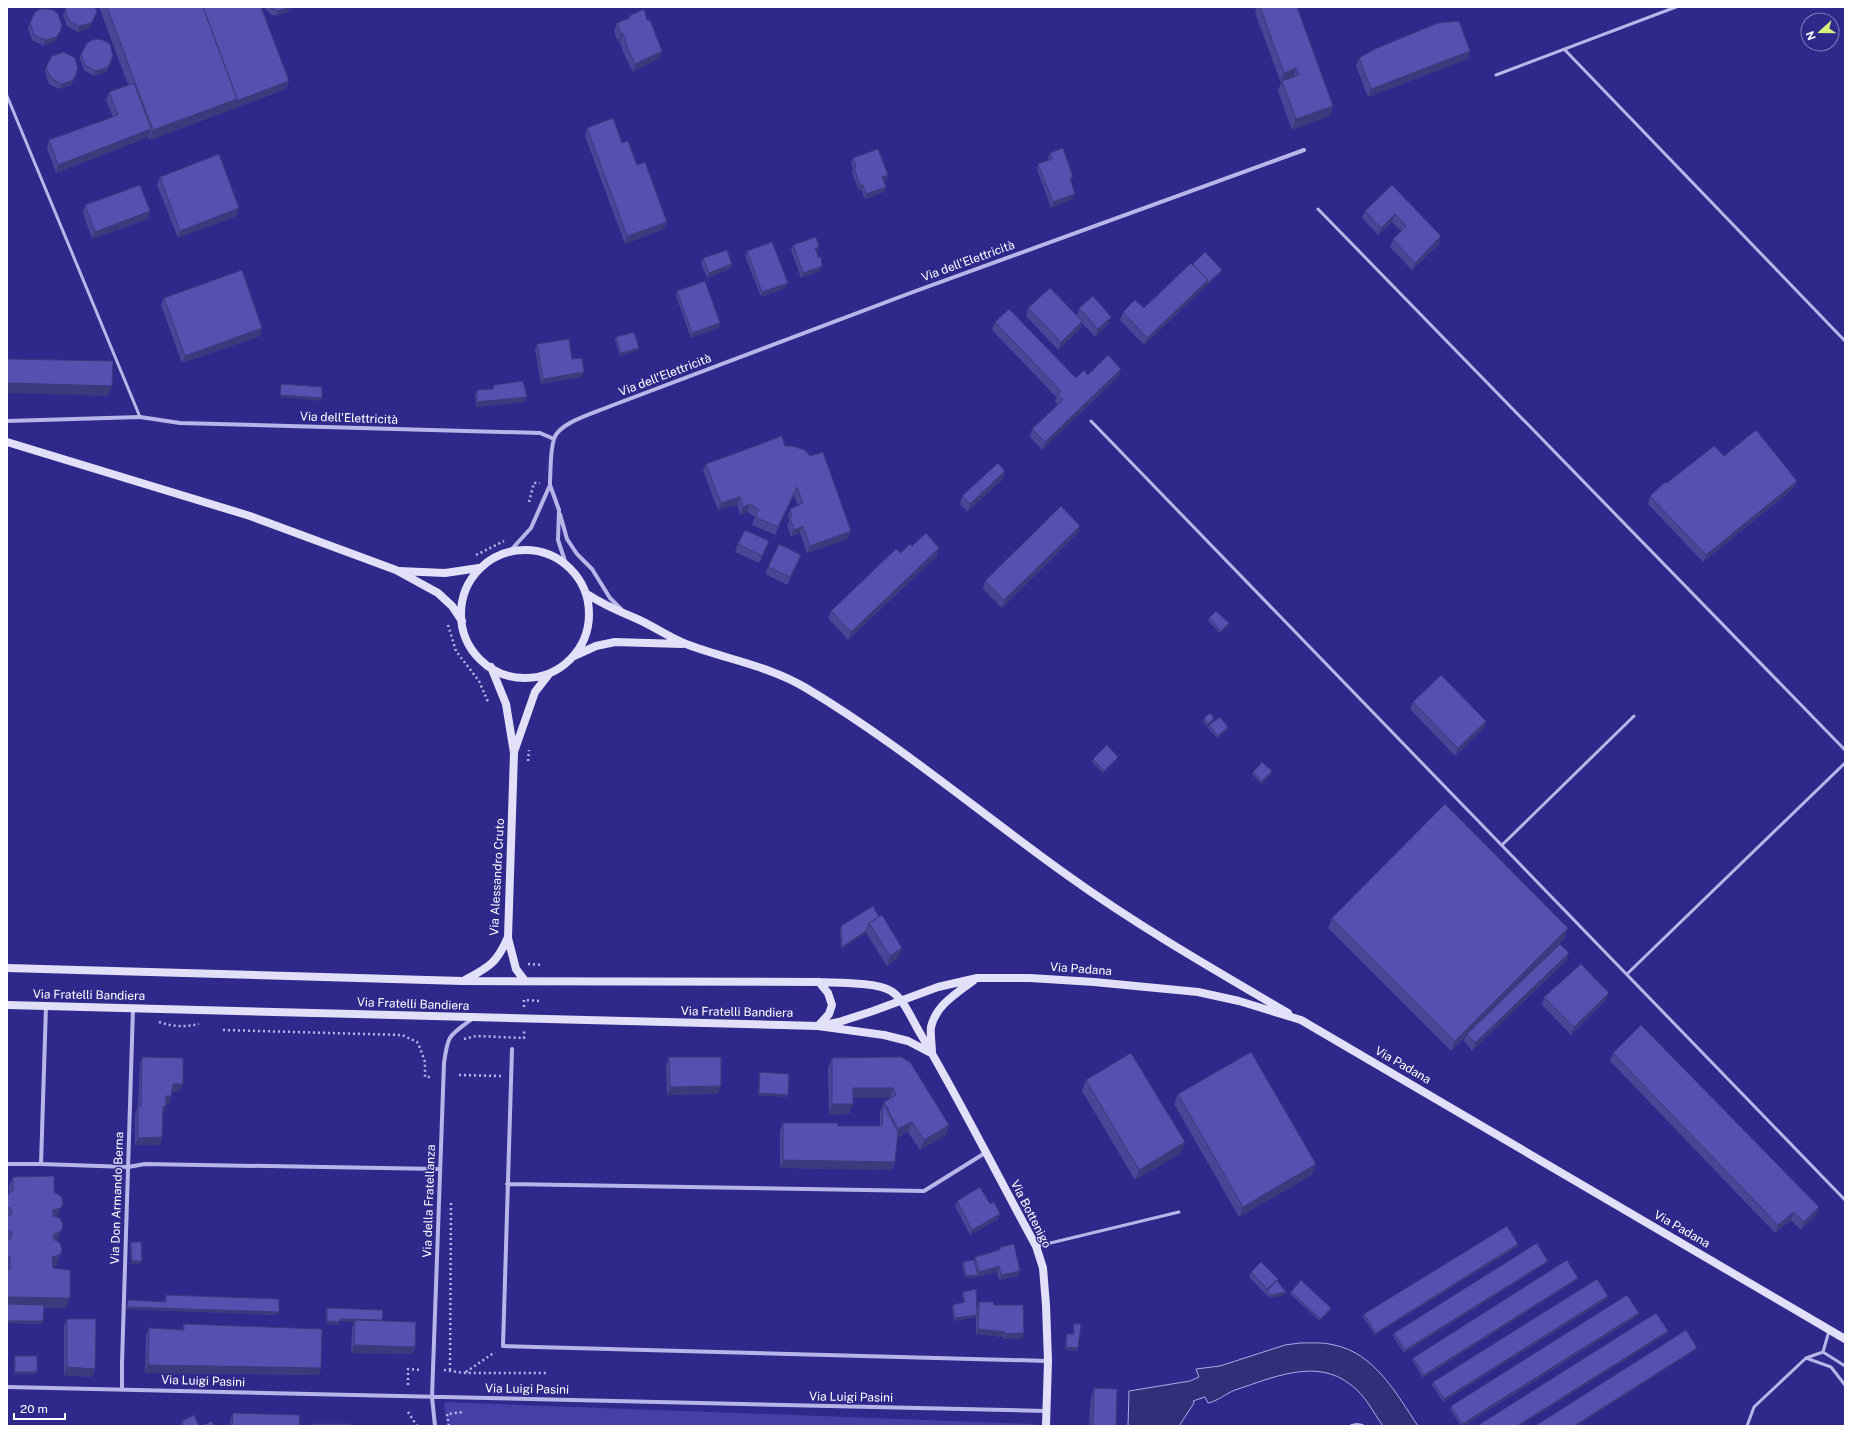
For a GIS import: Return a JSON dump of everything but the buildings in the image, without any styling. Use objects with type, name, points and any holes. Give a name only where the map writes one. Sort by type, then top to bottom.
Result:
[{"type":"main road","points":[[7,442],[250,516],[396,570],[438,593],[452,606],[462,621]]},
{"type":"main road","points":[[574,657],[585,638],[590,616],[587,594],[579,578],[566,564],[549,554],[530,549],[511,550],[494,558],[479,568],[468,584],[462,602],[462,621],[466,639],[476,655],[491,668],[509,676],[528,678],[549,674],[562,667],[574,657],[596,646],[615,642],[686,644]]},
{"type":"main road","points":[[396,570],[445,573],[479,568]]},
{"type":"main road","points":[[587,594],[603,605],[686,644],[775,674],[804,686],[903,753],[1068,876],[1124,915],[1179,950],[1301,1020]]},
{"type":"main road","name":"Via Alessandro Cruto","points":[[462,981],[492,963],[501,954],[508,937],[514,753],[506,704],[491,668]]},
{"type":"main road","name":"Via Alessandro Cruto","points":[[514,753],[535,692],[549,674]]},
{"type":"main road","points":[[508,937],[516,969],[525,981]]},
{"type":"main road","name":"Via Fratelli Bandiera","points":[[7,968],[462,981],[819,982],[883,987],[891,991],[900,1000],[932,1053]]},
{"type":"main road","points":[[932,1053],[931,1028],[938,1011],[951,997],[976,978]]},
{"type":"main road","name":"Via Padana","points":[[900,1000],[938,987],[976,978],[1030,978],[1094,982],[1198,992],[1239,1001],[1301,1020],[1845,1339]]},
{"type":"main road","points":[[818,1026],[829,1014],[832,1005],[831,999],[819,982]]},
{"type":"main road","name":"Via Fratelli Bandiera","points":[[818,1026],[839,1022],[900,1000]]},
{"type":"main road","name":"Via Fratelli Bandiera","points":[[7,1005],[818,1026],[884,1034],[908,1041],[932,1053]]},
{"type":"main road","name":"Via Bottenigo","points":[[932,1053],[1036,1246],[1043,1268],[1048,1361],[1046,1426]]},
{"type":"street","name":"Via dell'Elettricità","points":[[7,421],[140,417],[180,423],[540,433],[554,439],[557,433],[568,424],[608,407],[913,292],[1304,150]]},
{"type":"street","points":[[511,550],[531,528],[550,485],[554,439]]},
{"type":"street","points":[[550,485],[567,539],[577,554],[592,569],[610,598],[627,615]]},
{"type":"street","points":[[559,510],[558,540],[566,564]]},
{"type":"street","points":[[41,1164],[46,1006]]},
{"type":"street","name":"Via Don Armando Berna","points":[[122,1389],[133,1008]]},
{"type":"street","name":"Via della Fratellanza","points":[[435,1426],[432,1397],[443,1076],[447,1045],[451,1034],[473,1018]]},
{"type":"street","points":[[512,1048],[503,1346],[1048,1361]]},
{"type":"street","points":[[507,1184],[924,1191],[985,1153]]},
{"type":"street","points":[[7,1164],[128,1167],[145,1164],[439,1169]]},
{"type":"street","name":"Via Luigi Pasini","points":[[7,1387],[1047,1411]]},
{"type":"street","points":[[1352,1426],[1362,1426]]},
{"type":"lane","points":[[1496,75],[1676,7]]},
{"type":"lane","points":[[1564,49],[1845,341]]},
{"type":"lane","points":[[7,96],[140,417]]},
{"type":"lane","points":[[1318,209],[1845,750]]},
{"type":"lane","points":[[1091,421],[1845,1200]]},
{"type":"lane","points":[[1502,845],[1634,716]]},
{"type":"lane","points":[[1627,974],[1845,764]]},
{"type":"lane","points":[[1036,1246],[1179,1212]]},
{"type":"lane","points":[[1823,1352],[1829,1329]]},
{"type":"lane","points":[[1747,1426],[1754,1407],[1806,1358],[1823,1352]]},
{"type":"lane","points":[[1823,1352],[1845,1366]]},
{"type":"lane","points":[[1806,1358],[1831,1367],[1845,1385]]},
{"type":"path","points":[[527,507],[534,483],[550,485]]},
{"type":"path","points":[[474,557],[511,538]]},
{"type":"path","points":[[445,620],[456,651],[479,681],[489,704]]},
{"type":"path","points":[[527,765],[529,749]]},
{"type":"path","points":[[526,962],[530,965],[543,965]]},
{"type":"path","points":[[462,1039],[476,1036],[524,1038],[524,1019]]},
{"type":"path","points":[[223,1030],[402,1035],[417,1042],[423,1055],[425,1077],[431,1077]]},
{"type":"path","points":[[459,1075],[511,1076]]},
{"type":"path","points":[[450,1370],[451,1198]]},
{"type":"path","points":[[465,1373],[503,1346]]},
{"type":"path","points":[[408,1385],[408,1369],[422,1370]]},
{"type":"path","points":[[444,1370],[465,1373],[547,1373]]},
{"type":"path","points":[[408,1412],[416,1426]]},
{"type":"path","points":[[449,1426],[447,1414],[464,1412]]},
{"type":"shaded area","points":[[1300,1343],[1330,1344],[1349,1350],[1361,1357],[1384,1377],[1418,1426],[1383,1426],[1365,1399],[1351,1385],[1338,1377],[1324,1372],[1309,1371],[1294,1372],[1264,1380],[1235,1390],[1215,1401],[1208,1403],[1205,1397],[1193,1401],[1194,1403],[1179,1426],[1128,1426],[1129,1391],[1190,1381],[1199,1377],[1196,1369],[1220,1366],[1285,1345]]},
{"type":"shaded area","points":[[444,1402],[1034,1424],[1034,1426],[447,1426]]}]
